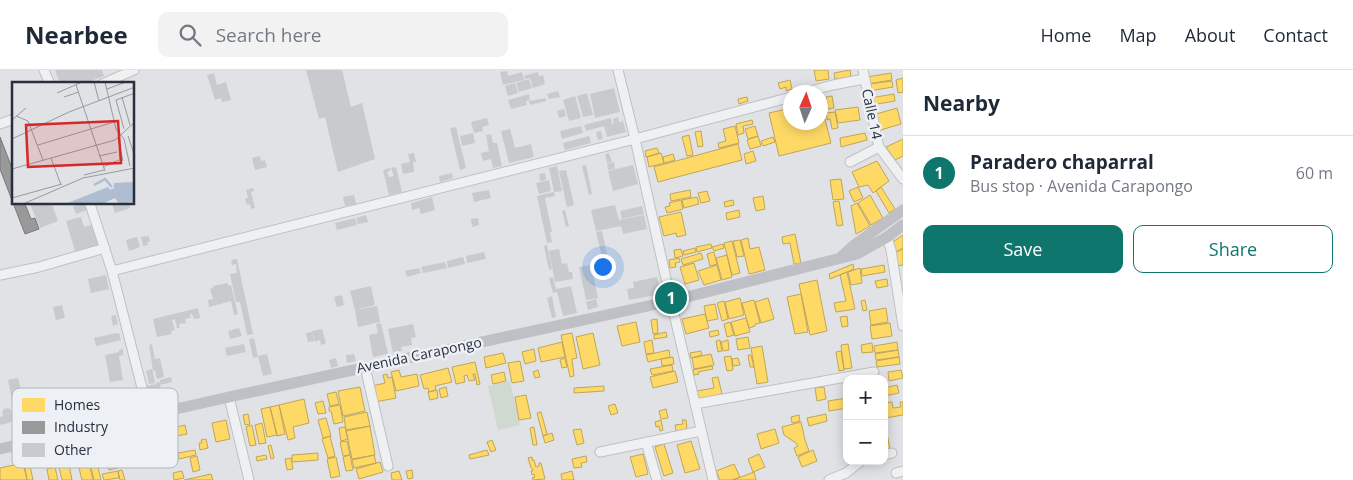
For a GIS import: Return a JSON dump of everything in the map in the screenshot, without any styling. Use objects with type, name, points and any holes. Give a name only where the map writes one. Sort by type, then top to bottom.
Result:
[{"type":"street","points":[[44,70],[49,82]]},
{"type":"street","points":[[107,82],[134,70]]},
{"type":"street","points":[[618,70],[713,480]]},
{"type":"street","points":[[828,86],[864,75]]},
{"type":"street","name":"Calle 14","points":[[864,75],[879,148],[903,179]]},
{"type":"street","points":[[112,271],[635,139],[783,99]]},
{"type":"street","points":[[0,124],[12,120]]},
{"type":"street","points":[[850,162],[879,148]]},
{"type":"street","points":[[90,205],[112,271],[143,388]]},
{"type":"street","name":"Avenida Carapongo","points":[[838,260],[853,246],[903,210]]},
{"type":"street","name":"Avenida Carapongo","points":[[178,409],[671,301],[838,260],[857,254],[887,237],[903,225]]},
{"type":"street","points":[[887,237],[891,250],[903,326]]},
{"type":"street","points":[[0,275],[105,248]]},
{"type":"street","points":[[365,367],[388,466]]},
{"type":"street","points":[[695,404],[874,372]]},
{"type":"street","points":[[229,397],[249,480]]},
{"type":"street","points":[[600,452],[701,431]]},
{"type":"street","points":[[646,442],[657,480]]},
{"type":"street","points":[[829,480],[856,465]]},
{"type":"shaded area","points":[[510,381],[520,425],[498,430],[488,386]]},
{"type":"building: Homes","points":[[814,70],[828,70],[829,79],[816,81]]},
{"type":"building: Homes","points":[[850,70],[851,77],[835,79],[834,73]]},
{"type":"building: Homes","points":[[891,73],[892,80],[868,84],[867,77]]},
{"type":"building: Homes","points":[[903,78],[903,92],[898,93],[896,80]]},
{"type":"building: Homes","points":[[790,80],[791,85],[783,85],[783,88],[780,89],[778,83]]},
{"type":"building: Homes","points":[[892,81],[893,87],[869,91],[868,84]]},
{"type":"building: Homes","points":[[894,94],[895,101],[871,105],[870,98]]},
{"type":"building: Homes","points":[[832,96],[834,108],[828,109],[828,97]]},
{"type":"building: Homes","points":[[747,97],[748,101],[739,104],[738,99]]},
{"type":"building: Homes","points":[[858,107],[860,120],[838,123],[835,110]]},
{"type":"building: Homes","points":[[897,108],[901,124],[877,131],[873,115]]},
{"type":"building: Homes","points":[[783,110],[783,130],[828,130],[831,143],[779,156],[769,113]]},
{"type":"building: Homes","points":[[835,112],[838,128],[832,129],[830,119],[828,120],[828,113]]},
{"type":"building: Homes","points":[[752,120],[753,124],[743,126],[744,133],[738,135],[736,124]]},
{"type":"building: Homes","points":[[735,126],[739,143],[719,148],[718,143],[726,141],[723,129]]},
{"type":"building: Homes","points":[[755,126],[758,136],[748,139],[745,129]]},
{"type":"building: Homes","points":[[701,131],[703,146],[698,147],[695,132]]},
{"type":"building: Homes","points":[[865,133],[867,140],[841,147],[840,138]]},
{"type":"building: Homes","points":[[689,135],[693,155],[687,156],[682,137]]},
{"type":"building: Homes","points":[[758,136],[761,146],[750,149],[747,140]]},
{"type":"building: Homes","points":[[773,137],[775,142],[763,146],[761,141]]},
{"type":"building: Homes","points":[[903,139],[903,156],[895,160],[886,147]]},
{"type":"building: Homes","points":[[738,144],[742,160],[658,182],[654,167]]},
{"type":"building: Homes","points":[[657,148],[659,153],[646,157],[645,151]]},
{"type":"building: Homes","points":[[753,151],[756,161],[746,164],[744,154]]},
{"type":"building: Homes","points":[[661,153],[664,163],[649,167],[647,157]]},
{"type":"building: Homes","points":[[673,154],[675,160],[664,163],[663,157]]},
{"type":"building: Homes","points":[[877,161],[889,181],[873,193],[868,185],[859,187],[852,172]]},
{"type":"building: Homes","points":[[841,179],[844,199],[833,200],[830,180]]},
{"type":"building: Homes","points":[[858,187],[863,198],[854,202],[849,191]]},
{"type":"building: Homes","points":[[881,187],[895,209],[889,213],[876,191]]},
{"type":"building: Homes","points":[[690,190],[691,197],[671,201],[670,194]]},
{"type":"building: Homes","points":[[707,191],[710,201],[701,203],[698,193]]},
{"type":"building: Homes","points":[[870,195],[883,218],[871,225],[858,203]]},
{"type":"building: Homes","points":[[763,196],[765,209],[756,211],[753,198]]},
{"type":"building: Homes","points":[[697,197],[699,204],[684,208],[682,200]]},
{"type":"building: Homes","points":[[681,200],[683,209],[667,213],[665,207],[670,206],[669,203]]},
{"type":"building: Homes","points":[[733,200],[734,205],[725,207],[724,202]]},
{"type":"building: Homes","points":[[839,201],[843,225],[837,226],[833,202]]},
{"type":"building: Homes","points":[[857,203],[870,226],[856,234],[851,206]]},
{"type":"building: Homes","points":[[739,210],[740,217],[727,220],[726,213]]},
{"type":"building: Homes","points":[[681,212],[686,235],[677,237],[676,233],[664,236],[659,217]]},
{"type":"building: Homes","points":[[795,234],[801,263],[794,264],[790,243],[783,244],[782,237]]},
{"type":"building: Homes","points":[[903,235],[903,248],[895,252],[891,243]]},
{"type":"building: Homes","points":[[748,238],[750,249],[759,247],[765,270],[749,274],[741,240]]},
{"type":"building: Homes","points":[[740,240],[744,256],[737,257],[733,241]]},
{"type":"building: Homes","points":[[732,241],[740,273],[732,275],[724,243]]},
{"type":"building: Homes","points":[[711,244],[712,248],[697,252],[696,247]]},
{"type":"building: Homes","points":[[723,244],[724,248],[714,251],[712,247]]},
{"type":"building: Homes","points":[[695,248],[696,252],[684,255],[683,251]]},
{"type":"building: Homes","points":[[681,249],[683,256],[675,258],[674,250]]},
{"type":"building: Homes","points":[[903,249],[903,265],[898,266],[895,253]]},
{"type":"building: Homes","points":[[714,252],[717,264],[710,266],[707,254]]},
{"type":"building: Homes","points":[[701,253],[703,259],[683,265],[681,259]]},
{"type":"building: Homes","points":[[727,255],[732,277],[722,280],[716,258]]},
{"type":"building: Homes","points":[[679,258],[680,262],[675,263],[676,267],[670,268],[669,260]]},
{"type":"building: Homes","points":[[694,263],[699,280],[685,284],[680,267]]},
{"type":"building: Homes","points":[[853,264],[854,269],[830,279],[829,274]]},
{"type":"building: Homes","points":[[717,265],[721,280],[704,285],[698,271]]},
{"type":"building: Homes","points":[[884,265],[885,272],[862,276],[861,269]]},
{"type":"building: Homes","points":[[860,268],[862,283],[851,285],[848,272]]},
{"type":"building: Homes","points":[[847,272],[855,309],[836,312],[834,303],[846,301],[840,275]]},
{"type":"building: Homes","points":[[887,279],[888,286],[877,288],[875,281]]},
{"type":"building: Homes","points":[[817,280],[827,331],[810,335],[799,284]]},
{"type":"building: Homes","points":[[801,294],[808,332],[795,334],[787,297]]},
{"type":"building: Homes","points":[[740,298],[744,315],[729,319],[725,302]]},
{"type":"building: Homes","points":[[768,298],[774,319],[761,323],[755,302]]},
{"type":"building: Homes","points":[[754,300],[760,323],[749,328],[742,303]]},
{"type":"building: Homes","points":[[865,300],[867,310],[863,311],[861,301]]},
{"type":"building: Homes","points":[[724,301],[728,319],[722,321],[717,303]]},
{"type":"building: Homes","points":[[715,304],[718,319],[707,321],[704,306]]},
{"type":"building: Homes","points":[[886,308],[888,322],[871,325],[869,311]]},
{"type":"building: Homes","points":[[705,314],[709,328],[686,334],[682,319]]},
{"type":"building: Homes","points":[[847,316],[848,326],[842,327],[840,317]]},
{"type":"building: Homes","points":[[746,318],[750,332],[735,336],[731,322]]},
{"type":"building: Homes","points":[[657,319],[658,333],[653,334],[651,320]]},
{"type":"building: Homes","points":[[636,322],[640,342],[622,346],[617,326]]},
{"type":"building: Homes","points":[[730,322],[734,335],[727,337],[724,324]]},
{"type":"building: Homes","points":[[890,323],[892,336],[872,339],[870,326]]},
{"type":"building: Homes","points":[[718,330],[719,335],[710,337],[709,332]]},
{"type":"building: Homes","points":[[666,332],[667,337],[654,339],[654,335]]},
{"type":"building: Homes","points":[[572,333],[577,358],[572,359],[574,376],[570,377],[561,335]]},
{"type":"building: Homes","points":[[593,333],[600,365],[583,369],[576,337]]},
{"type":"building: Homes","points":[[748,337],[750,348],[738,350],[736,339]]},
{"type":"building: Homes","points":[[652,340],[654,353],[646,354],[644,342]]},
{"type":"building: Homes","points":[[720,340],[722,351],[718,352],[716,341]]},
{"type":"building: Homes","points":[[728,340],[729,350],[723,351],[721,342]]},
{"type":"building: Homes","points":[[562,342],[565,357],[541,362],[538,348]]},
{"type":"building: Homes","points":[[897,342],[898,350],[875,353],[874,346]]},
{"type":"building: Homes","points":[[872,343],[873,352],[862,353],[861,345]]},
{"type":"building: Homes","points":[[848,344],[852,368],[844,369],[841,345]]},
{"type":"building: Homes","points":[[762,346],[768,382],[757,384],[751,348]]},
{"type":"building: Homes","points":[[534,349],[536,361],[525,364],[522,352]]},
{"type":"building: Homes","points":[[669,350],[670,357],[648,362],[646,355]]},
{"type":"building: Homes","points":[[898,350],[899,357],[876,360],[875,354]]},
{"type":"building: Homes","points":[[701,351],[702,355],[691,358],[690,353]]},
{"type":"building: Homes","points":[[841,351],[844,370],[839,371],[836,352]]},
{"type":"building: Homes","points":[[503,353],[506,363],[486,368],[484,357]]},
{"type":"building: Homes","points":[[711,354],[714,365],[694,369],[692,358]]},
{"type":"building: Homes","points":[[748,355],[751,355],[754,367],[750,367]]},
{"type":"building: Homes","points":[[731,356],[733,370],[727,371],[724,357]]},
{"type":"building: Homes","points":[[673,357],[674,364],[662,366],[661,359]]},
{"type":"building: Homes","points":[[899,357],[900,364],[877,367],[876,361]]},
{"type":"building: Homes","points":[[565,358],[567,367],[562,368],[560,360]]},
{"type":"building: Homes","points":[[738,358],[740,365],[733,366],[732,359]]},
{"type":"building: Homes","points":[[520,361],[524,381],[512,383],[508,363]]},
{"type":"building: Homes","points":[[475,362],[480,384],[477,385],[475,374],[473,374],[475,380],[469,381],[467,375],[464,376],[465,382],[456,384],[452,367]]},
{"type":"building: Homes","points":[[672,365],[673,371],[652,375],[650,369]]},
{"type":"building: Homes","points":[[712,366],[713,369],[698,372],[699,374],[694,375],[693,370]]},
{"type":"building: Homes","points":[[448,368],[452,382],[435,386],[436,390],[429,392],[428,388],[424,389],[420,375]]},
{"type":"building: Homes","points":[[399,370],[401,377],[417,374],[419,386],[396,391],[391,372]]},
{"type":"building: Homes","points":[[538,370],[540,377],[535,378],[533,372]]},
{"type":"building: Homes","points":[[901,370],[903,378],[889,381],[888,372]]},
{"type":"building: Homes","points":[[675,371],[678,382],[653,388],[650,377]]},
{"type":"building: Homes","points":[[504,372],[506,381],[493,384],[491,375]]},
{"type":"building: Homes","points":[[387,374],[388,378],[392,377],[396,398],[375,402],[372,386],[385,383],[383,375]]},
{"type":"building: Homes","points":[[718,377],[722,394],[699,399],[697,391],[714,388],[712,378]]},
{"type":"building: Homes","points":[[897,385],[899,393],[888,395],[888,387]]},
{"type":"building: Homes","points":[[604,386],[604,391],[574,393],[574,388]]},
{"type":"building: Homes","points":[[360,387],[365,411],[343,416],[338,391]]},
{"type":"building: Homes","points":[[446,387],[448,396],[441,398],[439,389]]},
{"type":"building: Homes","points":[[824,387],[826,399],[817,401],[815,388]]},
{"type":"building: Homes","points":[[437,390],[438,398],[430,400],[428,392]]},
{"type":"building: Homes","points":[[336,392],[339,404],[330,406],[327,394]]},
{"type":"building: Homes","points":[[526,395],[531,418],[519,420],[515,397]]},
{"type":"building: Homes","points":[[304,399],[309,423],[293,427],[295,438],[288,440],[279,405]]},
{"type":"building: Homes","points":[[843,399],[843,409],[829,411],[828,401]]},
{"type":"building: Homes","points":[[323,401],[326,413],[318,414],[315,403]]},
{"type":"building: Homes","points":[[888,402],[892,402],[893,408],[901,407],[900,402],[903,402],[903,415],[888,418]]},
{"type":"building: Homes","points":[[615,404],[618,413],[611,415],[608,406]]},
{"type":"building: Homes","points":[[279,405],[285,434],[277,436],[270,407]]},
{"type":"building: Homes","points":[[340,405],[343,422],[334,424],[329,407]]},
{"type":"building: Homes","points":[[270,407],[277,435],[267,437],[261,409]]},
{"type":"building: Homes","points":[[666,409],[668,418],[661,419],[659,411]]},
{"type":"building: Homes","points":[[367,412],[370,426],[346,430],[344,417]]},
{"type":"building: Homes","points":[[541,412],[547,434],[543,436],[537,413]]},
{"type":"building: Homes","points":[[248,414],[250,424],[245,425],[243,415]]},
{"type":"building: Homes","points":[[826,414],[827,421],[809,426],[807,418]]},
{"type":"building: Homes","points":[[799,415],[800,421],[792,423],[791,417]]},
{"type":"building: Homes","points":[[326,418],[331,436],[323,438],[318,420]]},
{"type":"building: Homes","points":[[226,420],[230,439],[216,442],[212,423]]},
{"type":"building: Homes","points":[[661,420],[663,430],[660,431],[659,426],[656,427],[655,422]]},
{"type":"building: Homes","points":[[682,420],[686,420],[687,429],[676,431],[675,425],[683,424]]},
{"type":"building: Homes","points":[[801,422],[809,451],[797,456],[794,448],[798,446],[784,435],[782,427]]},
{"type":"building: Homes","points":[[262,423],[266,443],[259,444],[255,425]]},
{"type":"building: Homes","points":[[185,425],[187,434],[178,436],[178,427]]},
{"type":"building: Homes","points":[[252,425],[256,445],[250,446],[246,427]]},
{"type":"building: Homes","points":[[370,426],[375,455],[352,459],[346,431]]},
{"type":"building: Homes","points":[[345,427],[348,439],[341,441],[339,428]]},
{"type":"building: Homes","points":[[534,427],[537,445],[533,445],[530,428]]},
{"type":"building: Homes","points":[[581,429],[584,443],[577,445],[573,430]]},
{"type":"building: Homes","points":[[775,429],[779,443],[761,449],[757,434]]},
{"type":"building: Homes","points":[[552,433],[554,440],[545,443],[543,436]]},
{"type":"building: Homes","points":[[330,436],[335,456],[328,458],[322,439]]},
{"type":"building: Homes","points":[[206,439],[208,448],[200,450],[199,443],[202,443],[201,440]]},
{"type":"building: Homes","points":[[492,440],[496,450],[491,452],[487,442]]},
{"type":"building: Homes","points":[[347,441],[350,455],[343,456],[340,442]]},
{"type":"building: Homes","points":[[691,441],[700,469],[685,473],[677,445]]},
{"type":"building: Homes","points":[[664,444],[673,473],[664,476],[655,447]]},
{"type":"building: Homes","points":[[271,445],[274,458],[271,459],[268,446]]},
{"type":"building: Homes","points":[[195,450],[196,455],[179,459],[178,453]]},
{"type":"building: Homes","points":[[487,450],[489,455],[470,459],[469,455]]},
{"type":"building: Homes","points":[[813,450],[817,461],[802,467],[798,457]]},
{"type":"building: Homes","points":[[318,453],[318,460],[292,462],[292,455]]},
{"type":"building: Homes","points":[[643,454],[648,474],[636,477],[630,457]]},
{"type":"building: Homes","points":[[759,454],[765,467],[753,472],[748,459]]},
{"type":"building: Homes","points":[[266,455],[267,459],[257,461],[256,457]]},
{"type":"building: Homes","points":[[350,455],[353,470],[346,471],[343,457]]},
{"type":"building: Homes","points":[[374,455],[376,463],[354,468],[352,460]]},
{"type":"building: Homes","points":[[197,456],[200,470],[193,472],[190,458]]},
{"type":"building: Homes","points":[[586,456],[587,462],[581,463],[582,467],[574,468],[572,459]]},
{"type":"building: Homes","points":[[336,457],[340,476],[331,478],[327,459]]},
{"type":"building: Homes","points":[[532,457],[536,467],[541,463],[545,479],[533,480],[532,478],[535,477],[534,474],[532,475],[531,471],[533,471],[528,458]]},
{"type":"building: Homes","points":[[291,458],[293,469],[287,470],[285,459]]},
{"type":"building: Homes","points":[[380,462],[383,472],[359,479],[356,469]]},
{"type":"building: Homes","points":[[734,464],[740,477],[732,480],[720,480],[716,471]]},
{"type":"building: Homes","points":[[12,465],[12,468],[24,468],[27,480],[0,480],[0,468]]},
{"type":"building: Homes","points":[[25,468],[30,468],[33,480],[27,480]]},
{"type":"building: Homes","points":[[55,468],[58,480],[49,480],[47,469]]},
{"type":"building: Homes","points":[[59,468],[70,468],[72,480],[62,480]]},
{"type":"building: Homes","points":[[79,468],[90,468],[93,480],[82,480]]},
{"type":"building: Homes","points":[[91,468],[98,468],[101,480],[94,480]]},
{"type":"building: Homes","points":[[122,470],[125,480],[120,480],[118,471]]},
{"type":"building: Homes","points":[[412,470],[413,478],[408,479],[406,471]]},
{"type":"building: Homes","points":[[118,471],[119,478],[104,480],[102,474]]},
{"type":"building: Homes","points":[[182,471],[184,478],[174,480],[173,473]]},
{"type":"building: Homes","points":[[399,471],[402,480],[392,480],[391,473]]},
{"type":"building: Homes","points":[[572,471],[574,480],[562,480],[561,474]]},
{"type":"building: Homes","points":[[754,472],[756,480],[733,480]]},
{"type":"building: Homes","points":[[211,474],[213,480],[184,480]]},
{"type":"building: Industry","points":[[0,137],[12,168],[12,200],[0,169]]},
{"type":"building: Industry","points":[[14,205],[25,205],[31,219],[35,218],[39,229],[25,234]]},
{"type":"building: Other","points":[[55,70],[102,70],[104,76],[88,82],[59,82]]},
{"type":"building: Other","points":[[306,70],[342,70],[351,107],[362,103],[375,159],[338,172],[325,117],[319,119]]},
{"type":"building: Other","points":[[507,71],[508,76],[522,72],[524,80],[503,85],[500,72]]},
{"type":"building: Other","points":[[538,72],[539,76],[543,75],[545,84],[533,88],[530,78],[525,79],[524,76]]},
{"type":"building: Other","points":[[214,73],[217,85],[226,82],[231,100],[222,102],[221,98],[215,100],[207,75]]},
{"type":"building: Other","points":[[529,79],[532,88],[519,92],[516,83]]},
{"type":"building: Other","points":[[515,83],[518,93],[508,96],[505,86]]},
{"type":"building: Other","points":[[614,88],[620,112],[595,118],[590,94]]},
{"type":"building: Other","points":[[558,91],[560,97],[549,99],[547,94]]},
{"type":"building: Other","points":[[587,93],[593,115],[583,117],[577,96]]},
{"type":"building: Other","points":[[529,94],[530,100],[526,101],[527,105],[511,109],[508,100]]},
{"type":"building: Other","points":[[575,96],[581,118],[569,121],[563,100]]},
{"type":"building: Other","points":[[546,98],[546,101],[530,105],[529,101]]},
{"type":"building: Other","points":[[564,109],[566,116],[559,118],[557,111]]},
{"type":"building: Other","points":[[618,117],[619,122],[623,121],[626,132],[607,137],[604,126],[586,131],[584,125],[611,118],[612,124],[614,124],[613,119]]},
{"type":"building: Other","points":[[487,118],[489,125],[482,127],[483,131],[474,133],[471,122]]},
{"type":"building: Other","points":[[581,126],[583,133],[562,139],[560,131]]},
{"type":"building: Other","points":[[456,127],[466,168],[460,170],[450,128]]},
{"type":"building: Other","points":[[510,129],[515,148],[531,144],[534,157],[509,163],[501,131]]},
{"type":"building: Other","points":[[601,131],[603,139],[598,140],[596,132]]},
{"type":"building: Other","points":[[473,133],[475,143],[462,146],[460,136]]},
{"type":"building: Other","points":[[491,134],[493,143],[497,143],[502,166],[493,168],[491,159],[483,161],[481,153],[489,151],[486,135]]},
{"type":"building: Other","points":[[589,136],[591,143],[565,150],[563,143]]},
{"type":"building: Other","points":[[414,153],[416,162],[413,162],[414,172],[403,174],[401,164],[410,162],[408,154]]},
{"type":"building: Other","points":[[609,153],[612,162],[607,163],[605,154]]},
{"type":"building: Other","points":[[260,156],[261,161],[265,160],[267,167],[255,170],[252,158]]},
{"type":"building: Other","points":[[614,162],[615,169],[608,170],[607,164]]},
{"type":"building: Other","points":[[586,165],[592,194],[589,195],[582,166]]},
{"type":"building: Other","points":[[633,165],[638,184],[613,191],[608,171]]},
{"type":"building: Other","points":[[557,166],[562,191],[554,192],[549,168]]},
{"type":"building: Other","points":[[396,167],[402,192],[389,195],[383,170],[390,168],[390,171],[387,172],[389,177],[394,176],[391,168]]},
{"type":"building: Other","points":[[566,170],[574,205],[567,207],[559,171]]},
{"type":"building: Other","points":[[452,173],[453,178],[440,182],[439,176]]},
{"type":"building: Other","points":[[545,173],[546,180],[540,181],[539,174]]},
{"type":"building: Other","points":[[549,180],[551,191],[539,194],[536,183]]},
{"type":"building: Other","points":[[253,188],[254,191],[251,192],[255,208],[251,209],[250,204],[247,205],[245,199],[248,198],[246,190]]},
{"type":"building: Other","points":[[489,190],[491,198],[474,202],[472,193]]},
{"type":"building: Other","points":[[554,192],[555,196],[545,198],[552,232],[550,232],[552,242],[547,243],[537,196]]},
{"type":"building: Other","points":[[354,195],[356,204],[345,206],[343,197]]},
{"type":"building: Other","points":[[432,197],[435,210],[421,214],[419,208],[412,210],[411,203]]},
{"type":"building: Other","points":[[30,205],[52,205],[58,221],[40,228]]},
{"type":"building: Other","points":[[88,205],[90,209],[76,214],[73,206]]},
{"type":"building: Other","points":[[112,205],[129,205],[130,208],[115,213]]},
{"type":"building: Other","points":[[615,205],[619,220],[644,215],[647,229],[623,234],[621,226],[596,231],[591,210]]},
{"type":"building: Other","points":[[642,206],[644,214],[622,219],[620,211]]},
{"type":"building: Other","points":[[565,210],[569,226],[566,227],[562,211]]},
{"type":"building: Other","points":[[366,215],[368,222],[358,224],[356,218]]},
{"type":"building: Other","points":[[81,217],[84,227],[94,224],[101,246],[76,254],[66,221]]},
{"type":"building: Other","points":[[355,218],[357,225],[337,230],[335,223]]},
{"type":"building: Other","points":[[478,218],[479,225],[472,227],[471,219]]},
{"type":"building: Other","points":[[602,231],[612,277],[607,278],[596,232]]},
{"type":"building: Other","points":[[149,236],[150,242],[147,242],[148,245],[143,246],[141,237]]},
{"type":"building: Other","points":[[137,237],[140,247],[129,251],[126,240]]},
{"type":"building: Other","points":[[547,245],[552,269],[549,270],[544,246]]},
{"type":"building: Other","points":[[559,249],[562,264],[567,263],[569,272],[572,272],[573,279],[555,282],[549,251]]},
{"type":"building: Other","points":[[484,252],[486,259],[467,263],[466,256]]},
{"type":"building: Other","points":[[463,257],[465,264],[448,268],[447,261]]},
{"type":"building: Other","points":[[237,259],[253,334],[247,335],[240,302],[236,302],[230,274],[237,273],[236,264],[232,265],[231,260]]},
{"type":"building: Other","points":[[445,262],[447,268],[423,273],[421,267]]},
{"type":"building: Other","points":[[591,265],[598,298],[586,300],[579,267]]},
{"type":"building: Other","points":[[419,268],[421,273],[407,277],[405,271]]},
{"type":"building: Other","points":[[106,275],[109,289],[91,293],[88,279]]},
{"type":"building: Other","points":[[553,277],[556,289],[571,286],[577,313],[563,316],[557,292],[553,293],[549,278]]},
{"type":"building: Other","points":[[657,277],[661,294],[629,300],[627,289],[634,288],[633,282]]},
{"type":"building: Other","points":[[228,283],[228,286],[231,285],[238,314],[234,315],[231,301],[209,307],[208,300],[213,299],[210,289],[213,286]]},
{"type":"building: Other","points":[[371,286],[375,305],[355,310],[350,291]]},
{"type":"building: Other","points":[[342,295],[344,305],[337,307],[334,297]]},
{"type":"building: Other","points":[[552,296],[556,317],[552,318],[547,298]]},
{"type":"building: Other","points":[[596,299],[598,307],[588,310],[586,302]]},
{"type":"building: Other","points":[[62,305],[65,318],[56,320],[53,307]]},
{"type":"building: Other","points":[[377,306],[380,322],[358,327],[355,310]]},
{"type":"building: Other","points":[[198,308],[200,318],[194,319],[192,314],[190,314],[191,318],[185,319],[186,323],[179,324],[180,328],[177,328],[175,319],[172,320],[175,330],[171,331],[172,334],[157,337],[153,319]]},
{"type":"building: Other","points":[[116,315],[118,324],[113,326],[111,316]]},
{"type":"building: Other","points":[[381,323],[388,354],[373,357],[369,335],[378,333],[376,324]]},
{"type":"building: Other","points":[[413,324],[416,337],[411,338],[412,345],[401,347],[402,351],[393,353],[388,329]]},
{"type":"building: Other","points":[[239,328],[242,336],[230,339],[228,331]]},
{"type":"building: Other","points":[[322,329],[326,343],[321,345],[320,340],[315,342],[312,331]]},
{"type":"building: Other","points":[[312,332],[314,341],[308,342],[306,333]]},
{"type":"building: Other","points":[[119,333],[121,340],[96,346],[94,338]]},
{"type":"building: Other","points":[[254,338],[258,357],[253,358],[249,339]]},
{"type":"building: Other","points":[[152,344],[155,359],[160,358],[164,377],[157,379],[155,370],[153,371],[149,345]]},
{"type":"building: Other","points":[[244,344],[246,352],[227,356],[225,348]]},
{"type":"building: Other","points":[[123,349],[123,355],[119,356],[123,380],[110,382],[105,355],[119,352],[119,350]]},
{"type":"building: Other","points":[[267,354],[272,374],[263,376],[258,356]]},
{"type":"building: Other","points":[[354,354],[356,361],[347,363],[346,355]]},
{"type":"building: Other","points":[[336,358],[338,366],[331,368],[329,360]]},
{"type":"building: Other","points":[[152,369],[155,383],[149,384],[146,371]]},
{"type":"building: Other","points":[[171,377],[172,382],[160,385],[161,388],[147,388],[146,386],[156,384],[160,380]]},
{"type":"building: Other","points":[[18,378],[20,388],[12,388],[12,400],[8,380]]},
{"type":"building: Other","points":[[8,408],[11,410],[12,420],[1,425],[0,417],[3,416],[2,412]]},
{"type":"place","name":"Paradero chaparral","points":[[671,298]]}]
